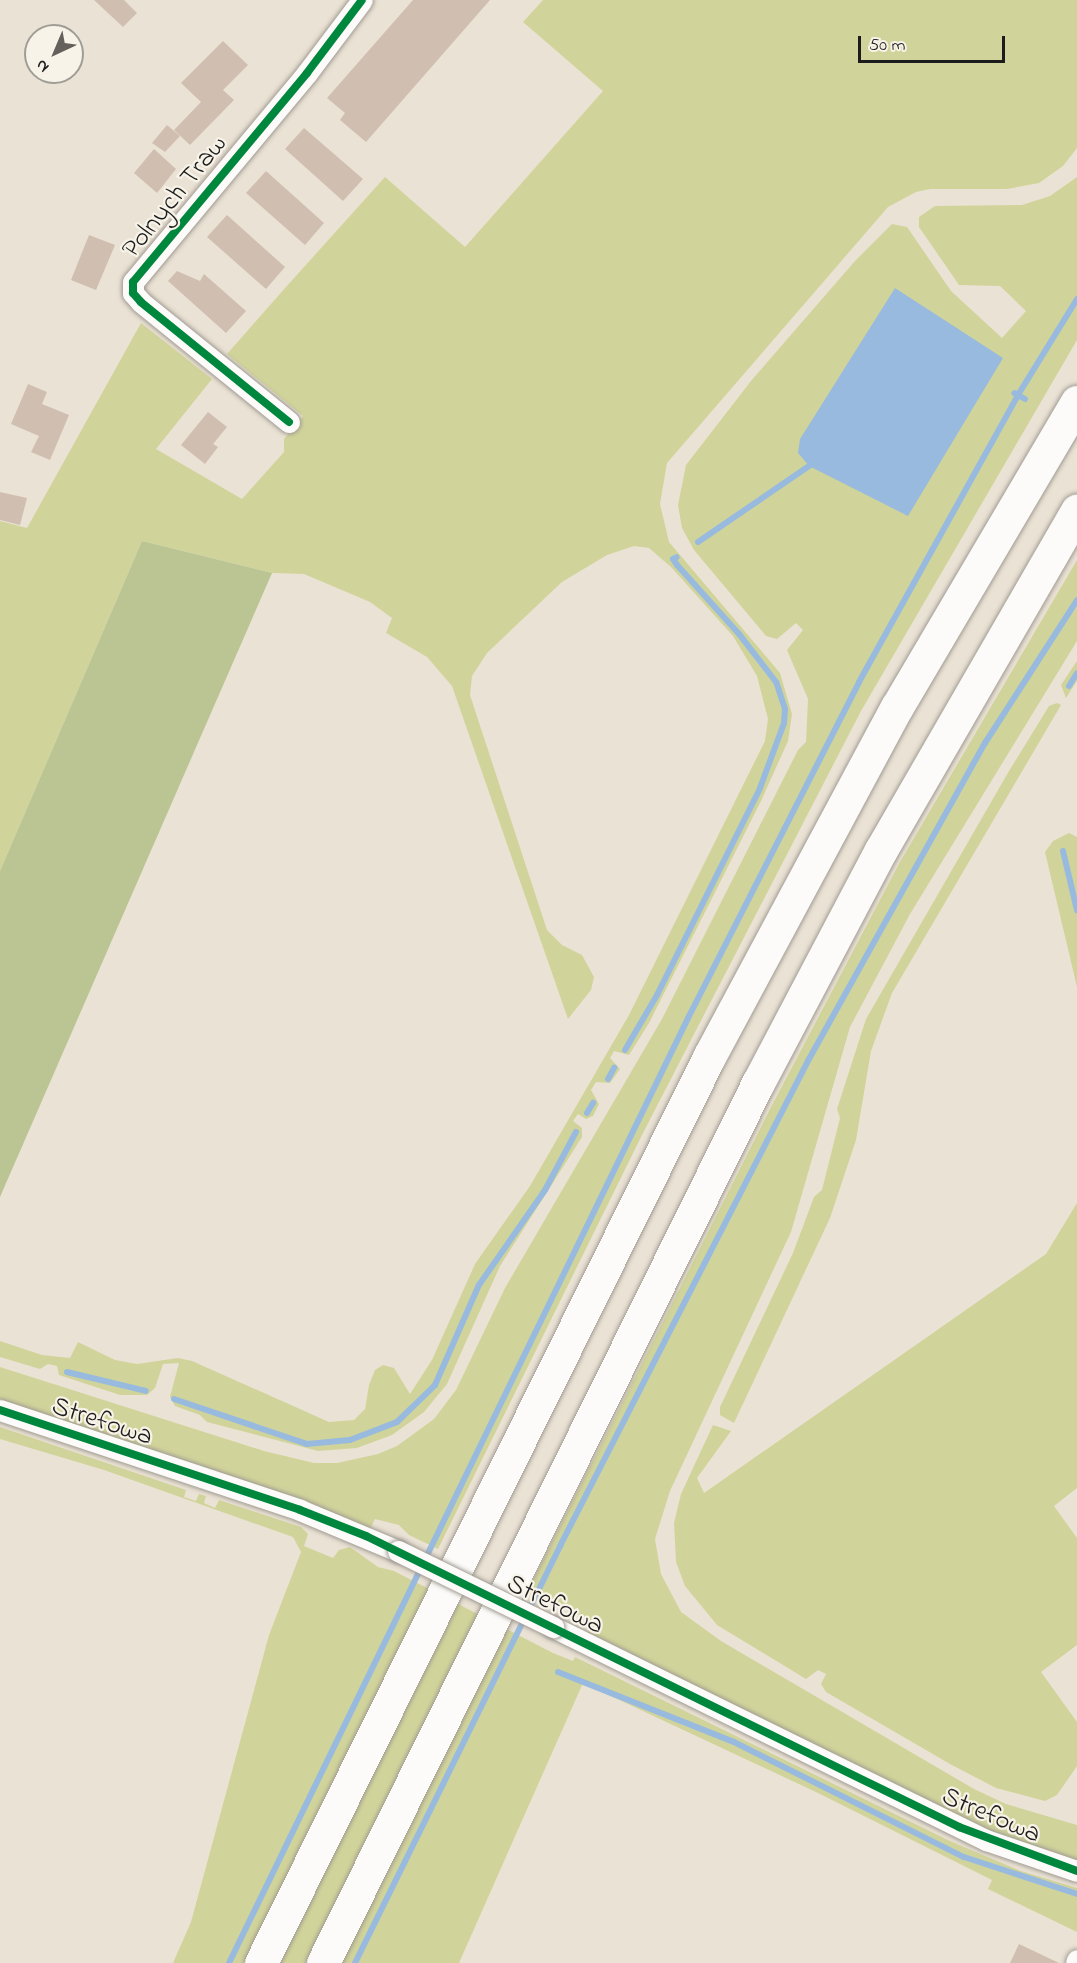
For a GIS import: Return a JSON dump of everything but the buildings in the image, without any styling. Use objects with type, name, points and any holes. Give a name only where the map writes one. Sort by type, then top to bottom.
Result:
[{"type":"highway","points":[[261,1963],[709,1057],[897,707],[1077,402]]},
{"type":"highway","points":[[323,1963],[758,1083],[880,850],[1077,510]]},
{"type":"street","name":"Polnych Traw","points":[[290,422],[141,302],[132,293],[133,282],[307,73],[362,0]]},
{"type":"street","name":"Strefowa","points":[[0,1410],[300,1509],[398,1551],[959,1827],[1077,1871]]},
{"type":"green space","points":[[543,0],[1077,0],[1077,148],[1063,166],[1039,183],[1007,189],[930,189],[916,192],[888,207],[667,463],[660,504],[669,542],[780,673],[792,714],[788,741],[761,801],[649,1023],[629,1055],[614,1051],[610,1058],[620,1069],[610,1083],[596,1082],[591,1090],[599,1104],[593,1116],[586,1119],[578,1114],[573,1121],[582,1128],[582,1137],[500,1266],[447,1384],[424,1412],[392,1435],[357,1448],[318,1451],[207,1422],[200,1415],[175,1406],[170,1397],[179,1363],[163,1364],[155,1388],[147,1395],[120,1395],[59,1375],[57,1366],[48,1364],[40,1369],[0,1357],[0,1341],[42,1355],[70,1358],[78,1342],[115,1360],[137,1364],[178,1358],[192,1361],[329,1422],[354,1420],[365,1409],[369,1385],[375,1370],[383,1365],[394,1368],[410,1394],[432,1360],[475,1264],[530,1186],[629,1015],[765,741],[768,719],[757,676],[733,636],[671,567],[649,548],[634,546],[607,555],[562,582],[487,653],[472,676],[470,695],[547,930],[562,945],[582,955],[594,977],[591,990],[568,1019],[452,686],[427,657],[386,633],[392,618],[370,602],[304,574],[272,573],[142,541],[0,871],[0,521],[27,528],[141,323],[212,379],[156,449],[242,499],[284,452],[284,439],[303,416],[227,354],[286,287],[385,177],[465,247],[603,91],[523,22]]},
{"type":"green space","points":[[1077,177],[1077,340],[861,711],[643,1133],[438,1549],[409,1535],[399,1525],[375,1519],[370,1529],[0,1401],[0,1367],[264,1451],[314,1463],[337,1463],[378,1454],[397,1446],[434,1419],[456,1390],[505,1288],[662,1019],[798,750],[806,742],[808,699],[787,650],[803,630],[796,623],[777,639],[766,636],[694,550],[682,528],[678,505],[686,465],[751,381],[855,261],[892,224],[907,227],[951,291],[1002,338],[1026,311],[1000,286],[959,285],[919,227],[919,217],[935,206],[1022,205],[1050,196]]},
{"type":"green space","points":[[142,541],[272,573],[0,1197],[0,871]]},
{"type":"green space","points":[[1077,560],[1077,641],[910,914],[850,1027],[791,1232],[670,1491],[655,1539],[661,1574],[681,1612],[721,1641],[974,1789],[1006,1804],[1077,1825],[1077,1863],[1011,1841],[586,1634],[592,1623],[560,1604],[558,1608],[527,1592],[770,1109],[900,862]]},
{"type":"green space","points":[[1077,661],[1077,681],[1066,698],[1061,685]]},
{"type":"green space","points":[[1057,703],[1061,705],[892,993],[871,1051],[856,1140],[830,1218],[734,1423],[720,1415],[720,1407],[793,1253],[814,1197],[822,1190],[840,1118],[837,1109],[866,1019],[1009,771],[1049,706]]},
{"type":"green space","points":[[1069,833],[1077,837],[1077,987],[1045,852],[1053,841]]},
{"type":"green space","points":[[1077,1203],[1077,1488],[1054,1506],[1077,1538],[1077,1645],[1041,1672],[1077,1722],[1077,1766],[1057,1795],[1045,1801],[996,1788],[950,1764],[826,1692],[821,1684],[826,1674],[818,1670],[806,1679],[717,1625],[685,1586],[676,1562],[674,1523],[681,1494],[713,1425],[731,1431],[697,1478],[704,1493],[1046,1254]]},
{"type":"green space","points":[[0,1427],[186,1490],[184,1497],[196,1501],[199,1494],[206,1496],[204,1503],[215,1508],[219,1500],[301,1527],[308,1534],[304,1546],[333,1558],[339,1550],[350,1547],[378,1567],[394,1571],[553,1653],[573,1661],[575,1657],[952,1842],[1021,1871],[1077,1888],[1077,1932],[988,1889],[992,1880],[818,1793],[583,1683],[459,1963],[173,1963],[191,1922],[269,1635],[301,1552],[293,1537],[104,1470],[0,1439]]},
{"type":"water","points":[[895,288],[1003,358],[908,516],[809,466],[798,453],[800,439]]},
{"type":"waterway","points":[[1025,399],[1018,395],[1077,299]]},
{"type":"waterway","points":[[229,1963],[688,1018],[859,682],[1018,395],[1014,393]]},
{"type":"waterway","points":[[698,542],[809,466]]},
{"type":"waterway","points":[[625,1050],[657,995],[760,788],[784,723],[785,709],[776,682],[739,634],[677,565],[673,559],[677,557]]},
{"type":"waterway","points":[[355,1963],[560,1546],[809,1059],[985,743],[1077,600]]},
{"type":"waterway","points":[[1069,686],[1077,673]]},
{"type":"waterway","points":[[1063,851],[1077,910]]},
{"type":"waterway","points":[[608,1079],[614,1068]]},
{"type":"waterway","points":[[587,1113],[593,1103]]},
{"type":"waterway","points":[[174,1399],[307,1444],[350,1440],[397,1422],[435,1385],[479,1285],[545,1190],[576,1132]]},
{"type":"waterway","points":[[67,1372],[146,1391]]},
{"type":"waterway","points":[[558,1672],[734,1742],[964,1857],[1077,1894]]},
{"type":"cycle path","points":[[289,422],[141,302],[133,293],[133,282],[307,73],[362,0]]},
{"type":"cycle path","points":[[0,1410],[300,1510],[366,1536],[959,1827],[1077,1871]]}]
